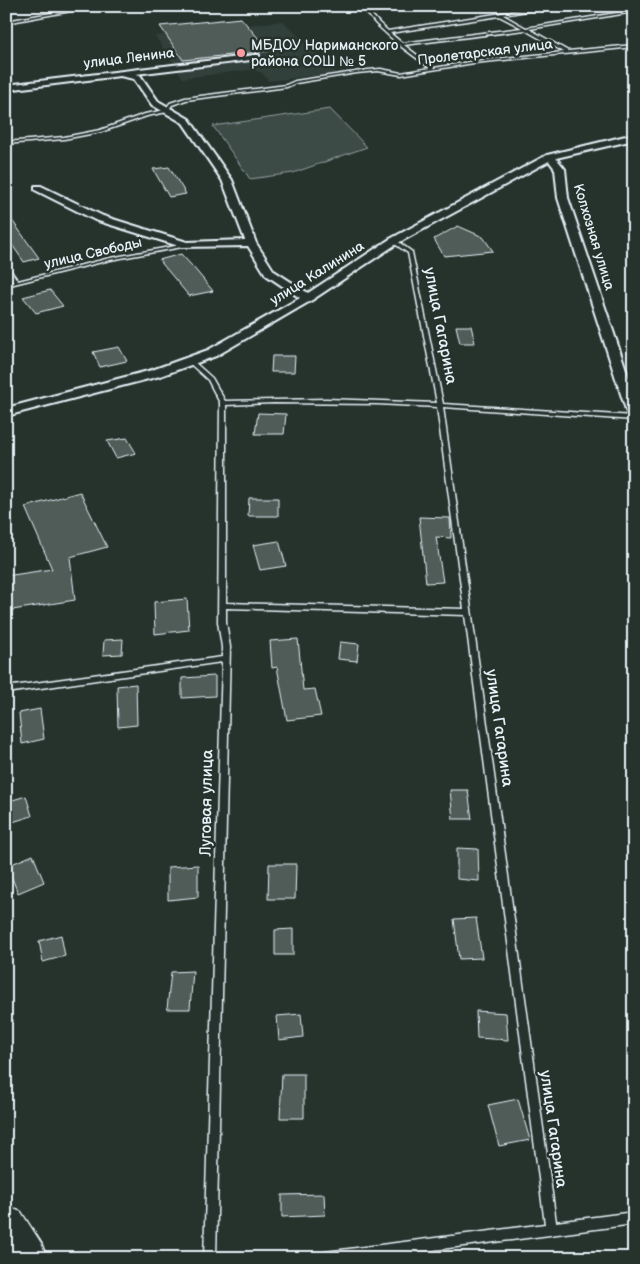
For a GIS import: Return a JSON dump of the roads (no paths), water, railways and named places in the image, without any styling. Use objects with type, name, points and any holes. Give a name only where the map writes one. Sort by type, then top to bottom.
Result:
[{"type":"highway","points":[[6,1227],[26,1258]]},
{"type":"street","name":"улица Ленина","points":[[6,88],[256,57]]},
{"type":"street","points":[[115,74],[137,77],[155,103],[186,121],[227,180],[252,244],[270,273],[308,298]]},
{"type":"street","name":"улица Калинина","points":[[6,412],[156,373],[212,353],[308,298],[394,242],[550,157],[634,137]]},
{"type":"street","name":"Колхозная улица","points":[[550,157],[560,169],[563,198],[634,412]]},
{"type":"street","points":[[38,188],[99,218],[186,245],[252,244]]},
{"type":"lane","points":[[6,22],[97,6]]},
{"type":"lane","points":[[362,6],[370,12],[372,19],[386,32],[432,68]]},
{"type":"lane","points":[[386,32],[554,6]]},
{"type":"lane","points":[[400,44],[524,29],[634,11]]},
{"type":"lane","points":[[499,14],[567,53]]},
{"type":"lane","name":"Пролетарская улица","points":[[6,143],[64,138],[101,132],[146,115],[166,111],[171,104],[185,99],[287,86],[295,82],[381,70],[391,74],[401,74],[432,68],[634,46]]},
{"type":"lane","name":"улица Гагарина","points":[[394,242],[410,252],[440,405],[551,1228]]},
{"type":"lane","name":"улица Свободы","points":[[6,285],[110,260],[186,245]]},
{"type":"lane","points":[[6,268],[16,282]]},
{"type":"lane","name":"Луговая улица","points":[[190,361],[210,379],[223,403],[222,605],[225,659],[210,1258]]},
{"type":"lane","points":[[223,403],[264,401],[440,405],[634,418]]},
{"type":"lane","points":[[222,605],[468,612]]},
{"type":"lane","points":[[6,690],[225,659]]},
{"type":"lane","points":[[325,1258],[634,1218]]},
{"type":"place","name":"МБДОУ Нариманского района СОШ № 5","points":[[241,53]]}]
